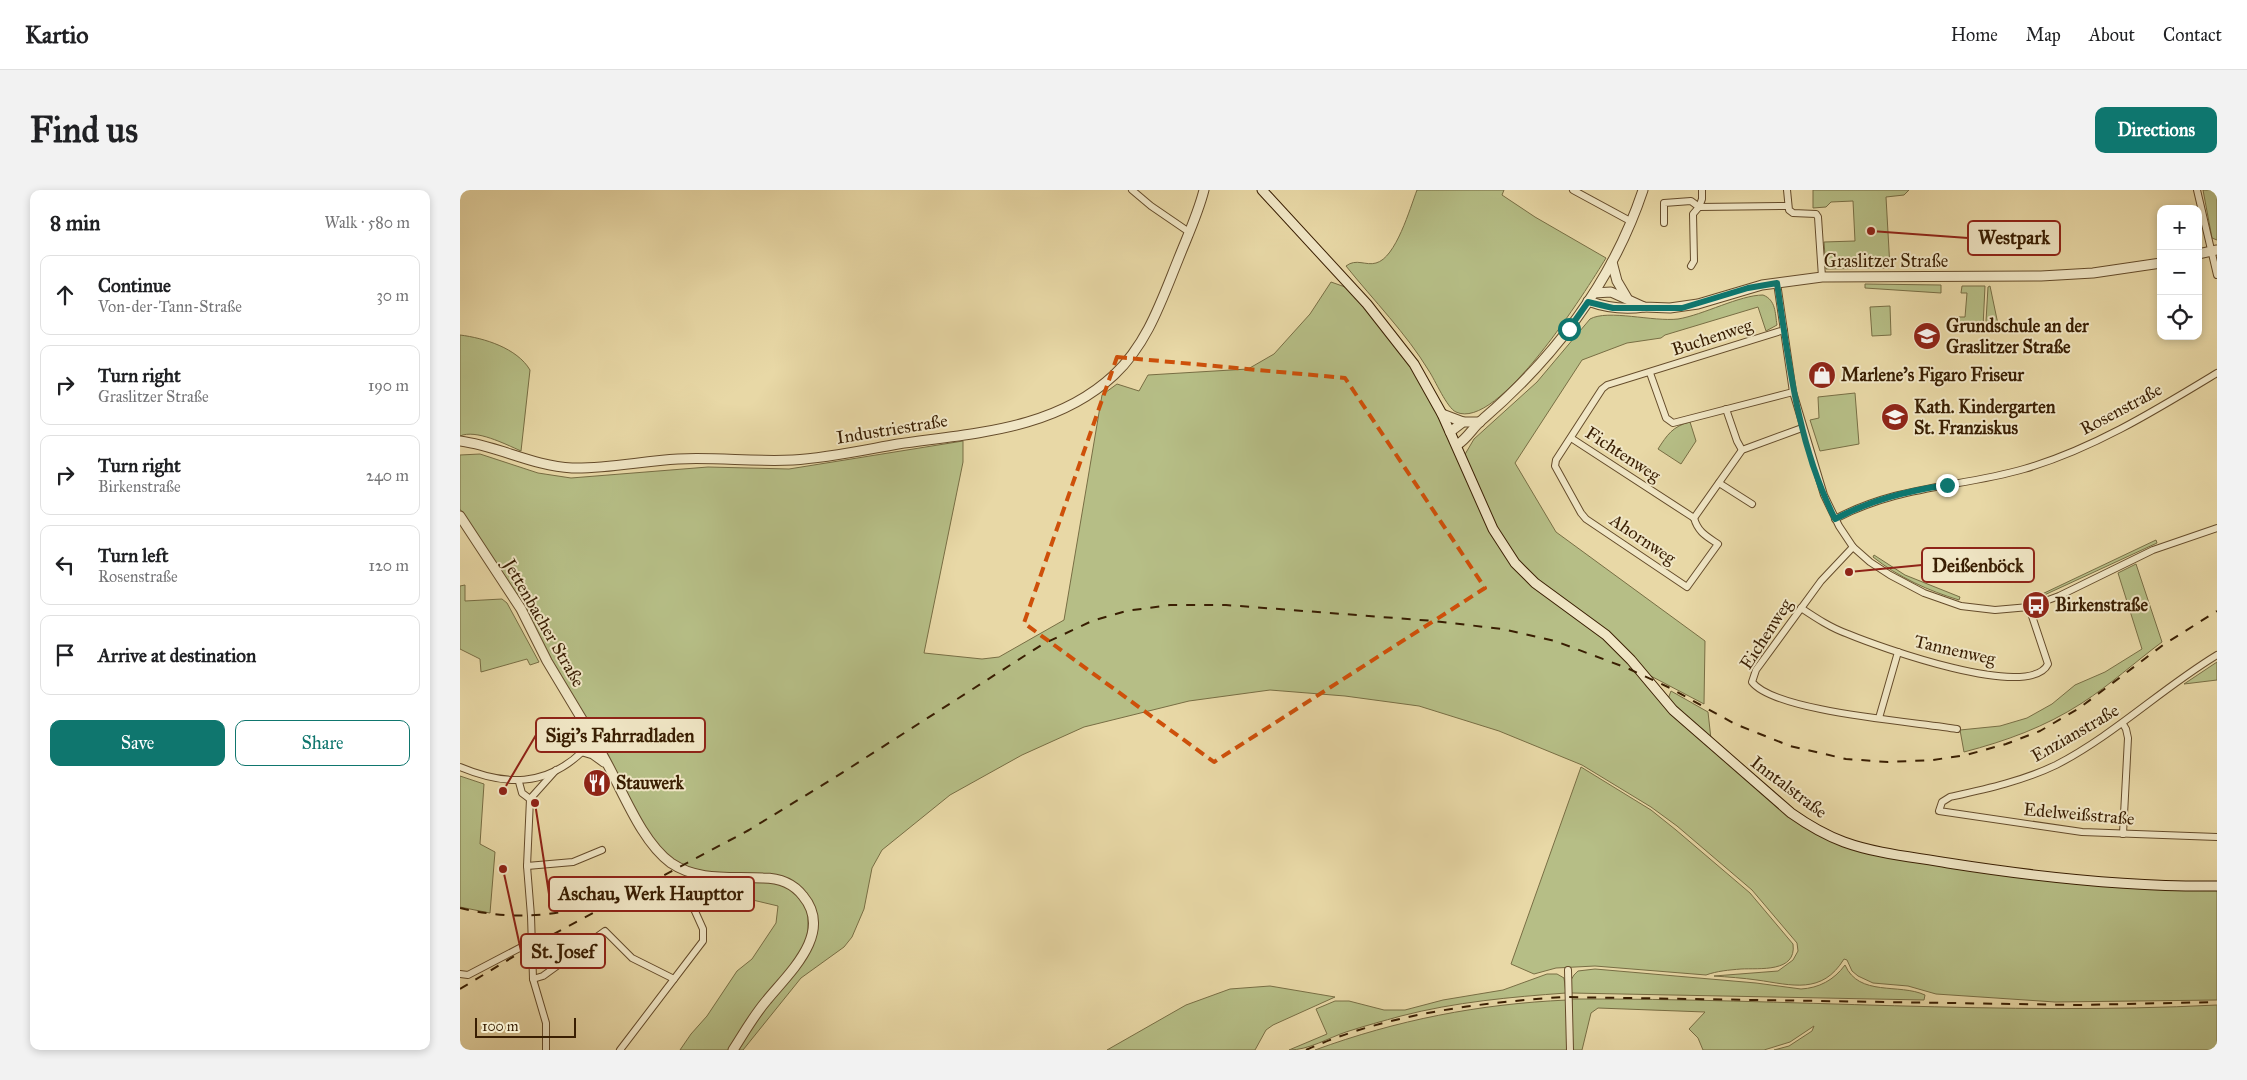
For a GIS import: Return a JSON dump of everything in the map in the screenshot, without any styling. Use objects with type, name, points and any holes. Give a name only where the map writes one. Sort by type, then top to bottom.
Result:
[{"type":"street","points":[[1132,190],[1151,206],[1189,232]]},
{"type":"street","name":"Industriestraße","points":[[463,443],[552,466],[590,468],[676,459],[795,460],[975,433],[1036,421],[1088,396],[1115,374],[1125,363],[1146,334],[1156,316],[1204,190]]},
{"type":"street","name":"Industriestraße","points":[[1201,201],[1208,190]]},
{"type":"street","name":"Inntalstraße","points":[[1260,190],[1341,274],[1414,364],[1442,414],[1493,529],[1508,554],[1523,572],[1550,595],[1606,635],[1631,660],[1660,696],[1690,726],[1781,805],[1819,831],[1841,841],[1868,848],[2034,875],[2133,884],[2217,886]]},
{"type":"street","points":[[1573,190],[1632,222]]},
{"type":"street","points":[[1456,445],[1467,439],[1480,422],[1527,378],[1571,326],[1594,293],[1612,262],[1632,222],[1643,190]]},
{"type":"street","points":[[1691,266],[1694,260],[1693,214],[1699,207],[1702,190]]},
{"type":"street","points":[[1787,190],[1789,210],[1793,213],[1812,213],[1818,217],[1822,277]]},
{"type":"street","points":[[2197,190],[2213,251],[2217,275]]},
{"type":"street","points":[[1664,223],[1664,203],[1691,201],[1699,207],[1788,206]]},
{"type":"street","points":[[1612,262],[1617,281],[1627,298]]},
{"type":"street","name":"Graslitzer Straße","points":[[1588,302],[1613,308],[1682,308],[1748,288],[1822,277],[2041,276],[2099,272],[2157,264]]},
{"type":"street","points":[[1777,283],[1793,392],[1802,428],[1824,495],[1835,519],[1853,546],[1870,562],[1890,575],[1924,593],[1951,603],[1985,609],[2029,607],[2058,596],[2146,553],[2217,528]]},
{"type":"street","name":"Graslitzer Straße","points":[[1594,293],[1611,292],[1644,307]]},
{"type":"street","name":"Buchenweg","points":[[1650,373],[1784,330]]},
{"type":"street","points":[[1650,373],[1669,422],[1677,422],[1793,392]]},
{"type":"street","name":"Fichtenweg","points":[[1650,373],[1602,389],[1571,438],[1694,518]]},
{"type":"street","name":"Rosenstraße","points":[[1835,519],[1865,504],[1897,494],[1994,476],[2058,458],[2117,430],[2217,373]]},
{"type":"street","points":[[1726,408],[1742,450]]},
{"type":"street","points":[[1442,414],[1463,422],[1480,422]]},
{"type":"street","points":[[1450,432],[1463,422]]},
{"type":"street","points":[[1694,518],[1742,450],[1802,428]]},
{"type":"street","name":"Ahornweg","points":[[1571,438],[1555,463],[1581,513],[1586,519],[1687,587],[1718,544],[1702,534],[1694,518]]},
{"type":"street","points":[[1719,483],[1752,504]]},
{"type":"street","name":"Jettenbacher Straße","points":[[460,516],[521,609],[547,661],[583,721],[587,740]]},
{"type":"street","name":"Eichenweg","points":[[1853,546],[1821,581],[1756,670],[1752,677],[1753,684],[1767,692],[1807,706],[1834,712],[1957,729]]},
{"type":"street","name":"Tannenweg","points":[[1801,608],[1847,634],[1898,652],[1970,674],[2018,677],[2045,669],[2048,664],[2029,607]]},
{"type":"street","points":[[1879,718],[1898,652]]},
{"type":"street","name":"Enzianstraße","points":[[1939,811],[1942,802],[1950,797],[2003,784],[2055,765],[2123,724],[2181,679],[2217,655]]},
{"type":"street","points":[[2123,724],[2128,738],[2123,834]]},
{"type":"street","points":[[460,767],[490,778],[519,782],[543,776],[576,758],[583,751],[587,740],[599,749],[651,843],[673,864],[690,873],[705,876],[780,880],[801,893],[808,904],[813,926],[805,953],[766,1000],[734,1050]]},
{"type":"street","points":[[583,751],[593,754],[606,764]]},
{"type":"street","points":[[546,1050],[546,1023],[533,979],[527,866],[530,799],[556,770]]},
{"type":"street","points":[[519,782],[522,792],[530,799]]},
{"type":"street","name":"Edelweißstraße","points":[[1939,811],[2050,828],[2123,834],[2217,838]]},
{"type":"street","points":[[527,866],[573,862],[602,850]]},
{"type":"street","points":[[620,1050],[703,941],[703,929],[694,909]]},
{"type":"street","points":[[533,979],[543,976],[605,930],[632,958],[674,979]]},
{"type":"street","points":[[460,974],[468,975],[531,942]]},
{"type":"street","points":[[1568,970],[1570,1050]]},
{"type":"highlighted area","points":[[1117,357],[1345,378],[1485,588],[1214,762],[1024,623]]},
{"type":"green space","points":[[1417,190],[1504,190],[1502,195],[1535,217],[1606,258],[1540,354],[1517,380],[1494,401],[1474,412],[1456,412],[1445,400],[1429,371],[1410,343],[1346,266],[1357,262],[1376,263],[1390,252],[1406,220]]},
{"type":"green space","points":[[1813,190],[1909,190],[1904,195],[1886,197],[1890,268],[1826,269],[1824,242],[1855,241],[1853,201],[1831,202],[1826,207],[1813,208]]},
{"type":"green space","points":[[2203,190],[2217,190],[2217,240],[2212,238]]},
{"type":"green space","points":[[1331,282],[1348,288],[1411,366],[1428,394],[1490,531],[1513,565],[1600,634],[1628,662],[1671,712],[1778,808],[1835,842],[2133,887],[2217,890],[2217,1000],[2055,1002],[1936,994],[1908,986],[1873,983],[1858,976],[1852,971],[1847,960],[1844,959],[1826,978],[1816,983],[1805,985],[1714,976],[1778,971],[1793,960],[1798,951],[1797,943],[1752,890],[1677,826],[1651,807],[1582,765],[1499,731],[1419,706],[1345,696],[1270,690],[1189,701],[1084,727],[1022,755],[950,795],[882,850],[872,868],[864,909],[852,937],[844,947],[801,978],[743,1050],[738,1050],[768,1004],[804,960],[813,905],[809,897],[795,884],[705,874],[678,865],[653,842],[600,748],[590,735],[586,719],[460,509],[460,455],[480,454],[538,473],[571,478],[708,467],[789,469],[963,441],[963,462],[924,653],[982,659],[999,657],[1064,620],[1102,395],[1117,384],[1139,391],[1148,375],[1248,369],[1274,354],[1310,314]]},
{"type":"green space","points":[[1865,284],[1941,285],[1941,293],[1865,288]]},
{"type":"green space","points":[[1962,286],[1985,286],[1983,327],[1957,324],[1956,317],[1965,317],[1967,293],[1961,293]]},
{"type":"green space","points":[[1990,286],[1999,329],[1992,328],[1986,321],[1988,287]]},
{"type":"green space","points":[[1763,295],[1773,304],[1777,325],[1766,331],[1758,307],[1665,335],[1661,338],[1627,343],[1582,360],[1515,463],[1556,532],[1705,641],[1704,704],[1647,674],[1614,637],[1525,570],[1502,539],[1464,456],[1474,439],[1537,382],[1590,319],[1598,316],[1619,315],[1678,319],[1699,314],[1744,298]]},
{"type":"green space","points":[[1890,306],[1891,335],[1872,336],[1870,307]]},
{"type":"green space","points":[[460,335],[499,345],[517,356],[530,370],[521,451],[499,441],[474,434],[460,436]]},
{"type":"green space","points":[[1855,393],[1859,444],[1820,451],[1810,420],[1819,418],[1818,397]]},
{"type":"green space","points":[[1690,422],[1696,441],[1681,464],[1658,449],[1671,432],[1679,426]]},
{"type":"green space","points":[[2156,540],[2157,543],[2040,597],[2040,595]]},
{"type":"green space","points":[[1874,555],[1905,575],[1960,597],[1959,600],[1925,588],[1903,577],[1873,557]]},
{"type":"green space","points":[[2136,564],[2162,642],[2103,689],[2068,712],[2025,732],[1964,752],[1960,730],[2000,726],[2027,718],[2052,704],[2075,685],[2105,672],[2142,649],[2118,573]]},
{"type":"green space","points":[[465,585],[465,601],[502,599],[507,603],[539,662],[530,665],[527,659],[481,672],[480,659],[460,649],[460,586]]},
{"type":"green space","points":[[2217,662],[2217,680],[2184,684]]},
{"type":"green space","points":[[1671,691],[1708,712],[1711,739],[1668,699]]},
{"type":"green space","points":[[1581,767],[1651,810],[1750,893],[1793,944],[1793,953],[1789,960],[1775,967],[1728,970],[1706,975],[1595,966],[1556,968],[1534,974],[1511,964]]},
{"type":"green space","points":[[460,776],[484,784],[480,844],[495,852],[490,913],[460,907]]},
{"type":"green space","points":[[687,875],[781,883],[799,895],[808,911],[808,934],[798,958],[730,1050],[680,1050],[707,1016],[737,971],[752,959],[776,923],[778,906],[740,897],[738,905],[693,895]]},
{"type":"green space","points":[[1845,965],[1851,975],[1860,981],[1880,988],[1915,992],[1925,995],[1924,1000],[1571,993],[1571,980],[1578,971],[1595,969],[1756,983],[1801,989],[1814,987],[1826,982]]},
{"type":"green space","points":[[1547,974],[1557,974],[1564,978],[1566,993],[1483,1001],[1421,1011],[1339,1034],[1304,1048],[1289,1050],[1327,1034],[1316,1009],[1335,1001],[1349,1001],[1384,1010],[1405,1010],[1443,1000],[1503,990]]},
{"type":"green space","points":[[1270,986],[1335,997],[1273,1025],[1266,1030],[1255,1050],[1107,1050],[1186,1005],[1230,989]]},
{"type":"green space","points":[[1572,999],[1653,999],[2056,1009],[2217,1005],[2217,1050],[1774,1050],[1789,1046],[1812,1031],[1814,1026],[1790,1042],[1764,1050],[1703,1050],[1698,1038],[1689,1029],[1705,1012],[1598,1008],[1591,1013],[1582,1050],[1572,1050]]},
{"type":"green space","points":[[1567,1000],[1567,1050],[1315,1050],[1377,1030],[1439,1015],[1502,1005]]},
{"type":"railway","points":[[460,989],[531,946],[749,830],[834,778],[1043,644],[1092,621],[1126,611],[1170,605],[1226,605],[1434,621],[1502,629],[1555,641],[1627,668],[1670,688],[1735,724],[1790,746],[1846,759],[1888,762],[1933,760],[1966,755],[2006,744],[2040,731],[2078,709],[2163,645],[2217,611]]},
{"type":"railway","points":[[460,908],[497,914],[534,915],[571,910],[607,899]]},
{"type":"railway","points":[[1306,1050],[1368,1027],[1432,1012],[1497,1003],[1563,997],[2078,1005],[2217,1002]]},
{"type":"place","name":"Westpark","points":[[1871,231]]},
{"type":"place","name":"Grundschule an der Graslitzer Straße","points":[[1927,336]]},
{"type":"place","name":"Marlene's Figaro Friseur","points":[[1822,375]]},
{"type":"place","name":"Kath. Kindergarten St. Franziskus","points":[[1895,417]]},
{"type":"place","name":"Deißenböck","points":[[1849,572]]},
{"type":"place","name":"Birkenstraße","points":[[2036,605]]},
{"type":"place","name":"Stauwerk","points":[[597,783]]},
{"type":"place","name":"Sigi's Fahrradladen","points":[[503,791]]},
{"type":"place","name":"Aschau, Werk Haupttor","points":[[535,803]]},
{"type":"place","name":"St. Josef","points":[[503,869]]},
{"type":"route","points":[[1569,329],[1588,302],[1613,308],[1682,308],[1748,288],[1777,283],[1794,399],[1819,481],[1835,519],[1874,501],[1910,491],[1947,485]]}]
